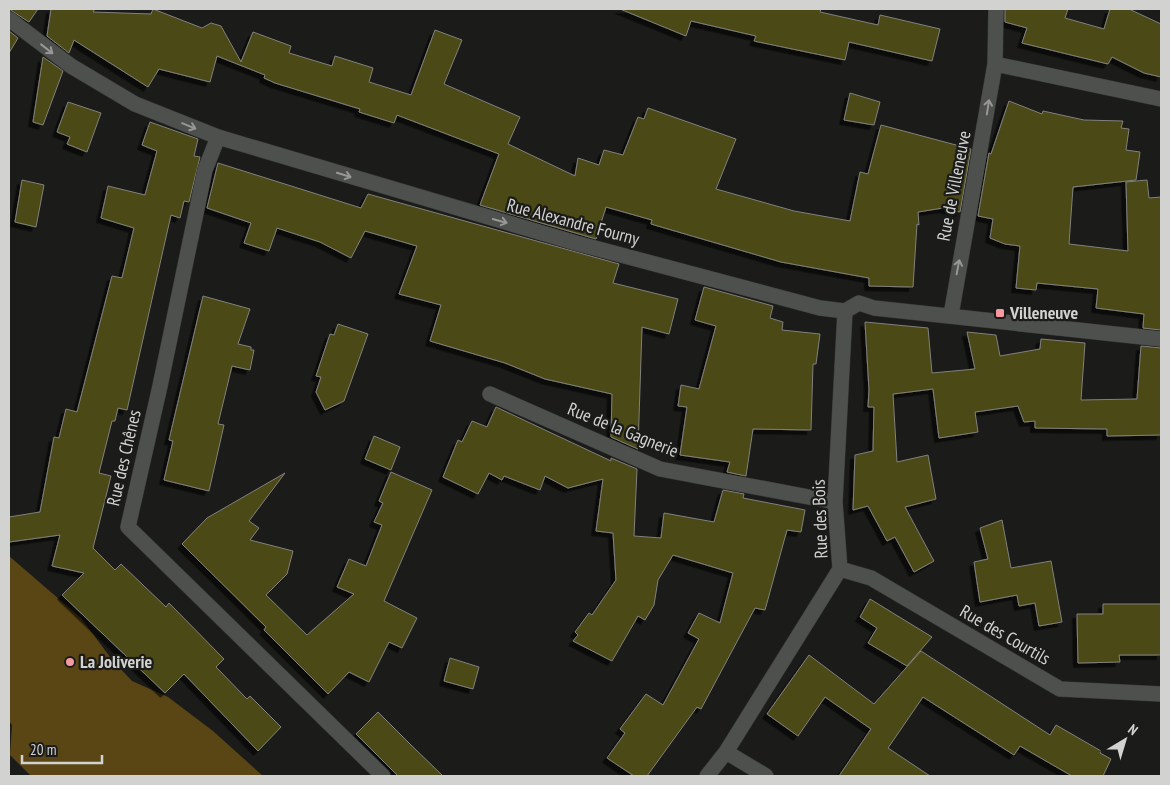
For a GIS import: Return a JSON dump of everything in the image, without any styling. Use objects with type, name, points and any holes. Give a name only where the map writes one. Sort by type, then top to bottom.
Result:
[{"type":"street","name":"Rue de Villeneuve","points":[[951,315],[995,64],[996,9]]},
{"type":"street","name":"Rue Alexandre Fourny","points":[[9,19],[70,66],[135,104],[218,137],[576,242],[820,308],[845,311],[859,303],[874,308],[1161,339]]},
{"type":"street","points":[[995,64],[1161,99]]},
{"type":"street","name":"Rue des Chênes","points":[[218,137],[205,170],[128,527],[383,776]]},
{"type":"street","name":"Rue des Bois","points":[[706,776],[726,752],[840,569],[835,502],[845,311]]},
{"type":"street","name":"Rue de la Gagnerie","points":[[490,394],[660,469],[835,502]]},
{"type":"street","name":"Rue des Courtils","points":[[840,569],[871,578],[1060,689],[1161,694]]},
{"type":"street","points":[[726,752],[766,776]]},
{"type":"shaded area","name":"La Joliverie","points":[[9,556],[81,618],[113,661],[132,681],[168,697],[213,731],[263,776],[31,776],[10,755],[12,725],[9,721]]},
{"type":"building","points":[[9,9],[38,9],[29,22]]},
{"type":"building","points":[[51,9],[95,9],[93,12],[151,14],[153,9],[202,28],[211,23],[221,26],[241,62],[253,32],[291,46],[289,53],[332,66],[335,56],[373,68],[369,82],[411,95],[435,30],[462,40],[444,84],[520,117],[508,144],[575,176],[578,158],[599,165],[604,150],[623,155],[638,117],[644,119],[648,108],[736,139],[716,189],[794,211],[850,221],[860,172],[868,174],[881,125],[971,149],[960,212],[943,208],[918,212],[919,225],[917,224],[913,287],[869,286],[869,278],[781,262],[651,224],[652,220],[606,207],[596,239],[480,205],[499,154],[397,115],[394,123],[359,112],[360,109],[275,83],[264,78],[265,75],[217,56],[210,82],[159,69],[148,87],[74,40],[69,53],[47,36]]},
{"type":"building","points":[[620,9],[821,9],[820,12],[878,25],[880,15],[940,29],[932,61],[849,42],[845,60],[754,41],[756,36],[691,21],[686,36]]},
{"type":"building","points":[[1005,9],[1068,9],[1065,18],[1104,29],[1110,9],[1129,9],[1161,24],[1161,77],[1144,73],[1112,57],[1108,64],[1022,43],[1027,28],[1005,22]]},
{"type":"building","points":[[9,31],[18,38],[9,53]]},
{"type":"building","points":[[43,57],[63,71],[43,125],[33,122]]},
{"type":"building","points":[[850,93],[880,102],[874,125],[844,120]]},
{"type":"building","points":[[1009,101],[1042,114],[1043,111],[1084,120],[1123,121],[1121,128],[1129,129],[1126,150],[1140,152],[1136,180],[1073,187],[1069,244],[1128,251],[1126,182],[1147,180],[1149,198],[1161,197],[1161,330],[1143,328],[1144,314],[1096,308],[1098,289],[1037,283],[1036,290],[1016,288],[1020,246],[1005,244],[990,238],[993,219],[978,216],[989,153],[991,154]]},
{"type":"building","points":[[68,102],[101,113],[87,152],[67,144],[70,137],[57,132]]},
{"type":"building","points":[[150,122],[198,139],[194,156],[200,157],[189,202],[184,201],[180,218],[171,215],[127,410],[118,408],[115,421],[112,421],[99,473],[111,476],[93,548],[115,570],[121,564],[166,607],[169,603],[224,659],[216,667],[247,699],[250,696],[281,727],[258,751],[184,674],[165,693],[62,595],[84,573],[52,566],[60,535],[9,542],[9,517],[40,512],[54,437],[59,438],[66,409],[77,412],[112,276],[122,278],[134,228],[101,218],[108,186],[145,195],[157,151],[142,145]]},
{"type":"building","points":[[218,163],[361,208],[368,194],[619,264],[613,283],[678,299],[669,334],[642,327],[638,449],[611,437],[612,394],[545,379],[505,363],[430,341],[441,305],[399,294],[417,246],[365,231],[351,258],[320,242],[277,228],[269,251],[244,243],[251,223],[207,208]]},
{"type":"building","points":[[22,180],[44,185],[36,227],[15,222]]},
{"type":"building","points":[[704,287],[773,306],[770,318],[783,322],[782,330],[820,334],[816,364],[813,364],[811,430],[753,429],[746,476],[727,472],[730,462],[680,455],[687,407],[678,406],[681,385],[699,389],[716,326],[695,320]]},
{"type":"building","points":[[203,296],[250,309],[238,344],[251,347],[251,350],[254,350],[250,370],[232,366],[218,424],[224,425],[209,491],[164,480],[173,441],[169,440]]},
{"type":"building","points":[[865,322],[928,328],[932,373],[975,369],[967,332],[996,335],[1000,356],[1040,349],[1041,339],[1085,343],[1081,400],[1137,399],[1141,346],[1161,348],[1161,435],[1107,436],[1107,429],[1035,428],[1035,421],[1024,422],[1018,406],[975,412],[978,432],[939,438],[933,389],[893,394],[897,462],[928,455],[936,499],[905,507],[934,561],[914,572],[895,537],[887,541],[868,506],[853,510],[855,455],[873,451],[874,407],[868,407],[869,390]]},
{"type":"building","points":[[338,324],[368,334],[344,401],[325,410],[316,392],[321,377],[316,376],[330,334],[334,335]]},
{"type":"building","points":[[496,407],[611,461],[611,458],[637,469],[634,536],[661,538],[664,513],[714,522],[723,490],[744,494],[743,498],[805,510],[801,532],[787,530],[765,610],[755,608],[701,709],[697,707],[647,776],[634,776],[607,758],[625,733],[620,729],[646,694],[663,705],[699,639],[688,633],[699,613],[720,623],[733,573],[673,555],[658,580],[654,605],[645,620],[638,616],[612,661],[573,641],[578,635],[575,632],[589,613],[592,615],[616,580],[613,533],[596,531],[603,479],[568,488],[545,476],[540,490],[504,476],[502,480],[489,473],[478,494],[443,477],[458,440],[462,442],[472,421],[487,427]]},
{"type":"building","points":[[374,436],[400,447],[391,470],[365,459]]},
{"type":"building","points":[[391,472],[432,490],[384,601],[417,618],[402,648],[389,642],[369,682],[349,672],[328,694],[264,630],[266,627],[182,544],[207,518],[285,473],[249,521],[259,528],[250,540],[293,551],[287,574],[266,595],[307,635],[354,594],[337,587],[349,559],[366,566],[382,525],[374,522],[383,503],[379,501]]},
{"type":"building","points":[[1002,520],[1011,568],[1051,561],[1062,622],[1039,626],[1035,603],[1019,606],[1017,595],[980,602],[974,562],[988,559],[980,528]]},
{"type":"building","points":[[870,599],[932,637],[907,666],[868,643],[877,628],[860,617]]},
{"type":"building","points":[[1103,604],[1161,604],[1161,655],[1119,655],[1120,662],[1078,663],[1077,614],[1103,614]]},
{"type":"building","points":[[921,651],[1050,735],[1056,725],[1101,751],[1100,753],[1111,759],[1103,776],[1072,776],[1020,746],[1014,755],[923,697],[888,748],[930,776],[839,776],[871,729],[825,697],[798,736],[767,714],[809,655],[874,704]]},
{"type":"building","points":[[450,658],[479,667],[473,689],[444,681]]},
{"type":"building","points":[[378,712],[443,776],[398,776],[356,734]]},
{"type":"place","name":"Villeneuve","points":[[1000,313]]},
{"type":"place","name":"La Joliverie","points":[[70,662]]}]
